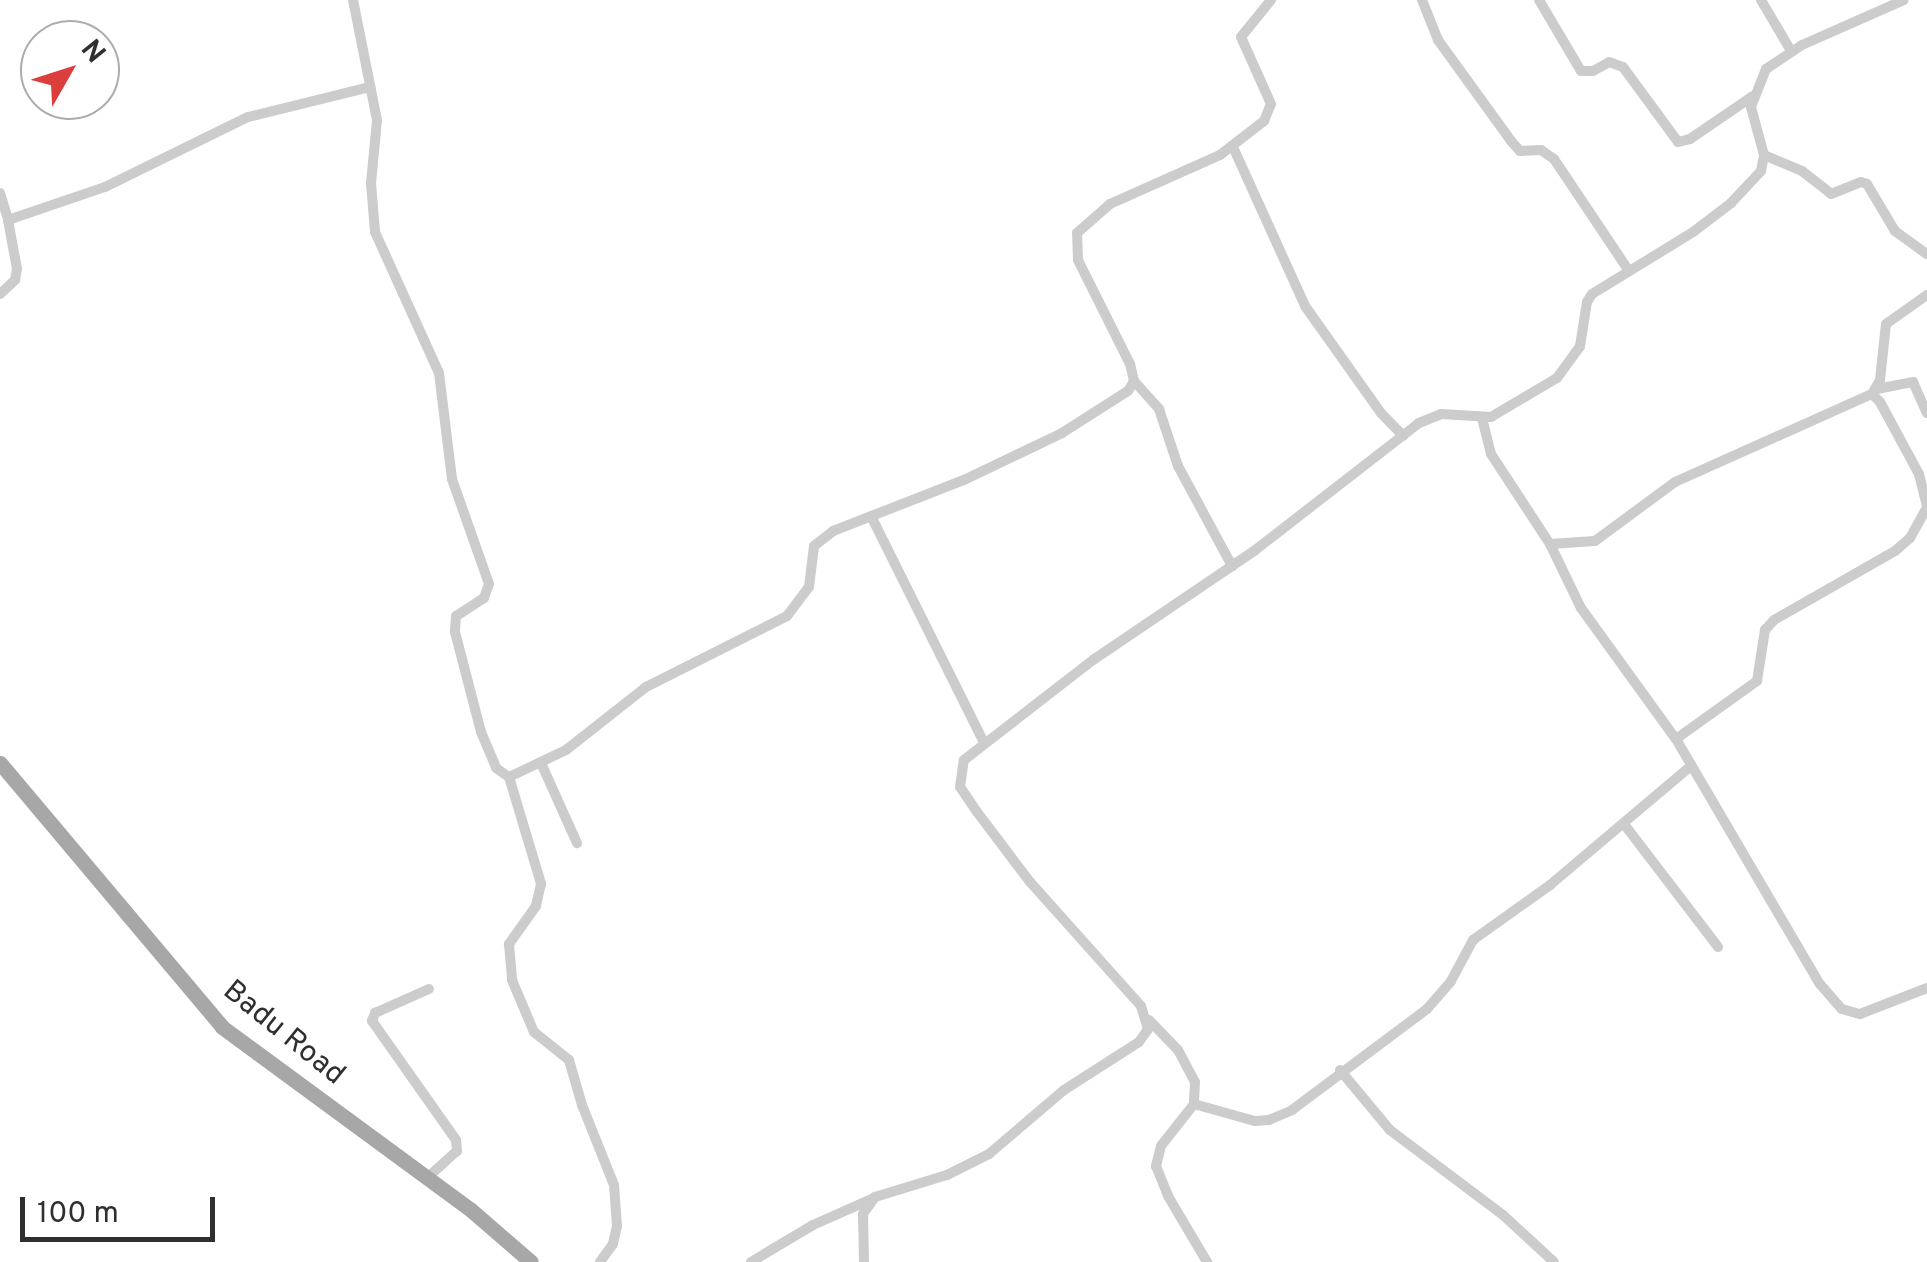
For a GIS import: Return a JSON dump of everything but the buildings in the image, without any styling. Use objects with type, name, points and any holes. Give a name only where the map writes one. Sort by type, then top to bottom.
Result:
[{"type":"main road","name":"Badu Road","points":[[0,763],[222,1027],[428,1177],[531,1262]]},
{"type":"street","points":[[353,0],[377,120],[371,183],[375,232],[439,373],[452,478],[489,584],[484,598],[456,616],[454,632],[481,732],[496,768],[509,777],[541,884],[536,906],[509,944],[512,980],[534,1032],[570,1060],[582,1106],[614,1185],[618,1226],[613,1244],[600,1262]]},
{"type":"street","points":[[1422,0],[1438,40],[1511,141],[1520,151],[1541,150],[1554,159],[1629,272]]},
{"type":"street","points":[[1539,0],[1581,71],[1593,72],[1609,62],[1623,67],[1678,142],[1690,139],[1753,96]]},
{"type":"street","points":[[1761,0],[1790,52]]},
{"type":"street","points":[[1206,1262],[1168,1196],[1156,1166],[1161,1146],[1194,1104],[1188,1066],[1030,882],[960,787],[964,760],[983,741],[1232,566],[1431,416],[1482,418],[1556,378],[1580,346],[1586,302],[1598,288],[1629,272],[1731,204],[1761,171],[1764,156],[1752,127],[1753,96],[1766,68],[1790,52],[1904,0]]},
{"type":"street","points":[[1232,566],[1178,466],[1159,408],[1134,381],[1130,364],[1078,260],[1077,234],[1110,204],[1233,147],[1270,112],[1268,93],[1241,37],[1274,1]]},
{"type":"street","points":[[8,220],[105,187],[248,118],[370,86]]},
{"type":"street","points":[[1233,147],[1305,306],[1380,413],[1403,436]]},
{"type":"street","points":[[1764,156],[1802,171],[1831,194],[1860,182],[1867,184],[1896,231],[1927,254]]},
{"type":"street","points":[[0,192],[17,269],[16,280],[0,294]]},
{"type":"street","points":[[1676,738],[1752,688],[1762,673],[1765,630],[1774,620],[1798,602],[1894,552],[1910,538],[1927,507],[1918,474],[1874,392],[1886,324],[1927,295]]},
{"type":"street","points":[[509,777],[566,750],[646,686],[786,616],[808,587],[814,546],[834,530],[964,480],[1062,433],[1128,391],[1134,381]]},
{"type":"street","points":[[1550,544],[1595,541],[1675,482],[1874,392],[1914,382],[1927,413]]},
{"type":"street","points":[[1482,418],[1491,454],[1550,544],[1582,608],[1676,738],[1772,896],[1804,960],[1842,1008],[1870,1012],[1927,988]]},
{"type":"street","points":[[871,516],[983,741]]},
{"type":"street","points":[[541,763],[577,843]]},
{"type":"street","points":[[1194,1104],[1269,1120],[1292,1110],[1442,995],[1473,940],[1550,885],[1691,766]]},
{"type":"street","points":[[1624,824],[1718,947]]},
{"type":"street","points":[[428,1177],[456,1151],[456,1140],[372,1021],[375,1014],[429,989]]},
{"type":"street","points":[[752,1262],[813,1225],[874,1197],[947,1174],[988,1154],[1064,1090],[1139,1042],[1149,1020]]},
{"type":"street","points":[[1340,1070],[1390,1130],[1503,1215],[1554,1262]]},
{"type":"street","points":[[864,1262],[863,1214],[874,1197]]}]
